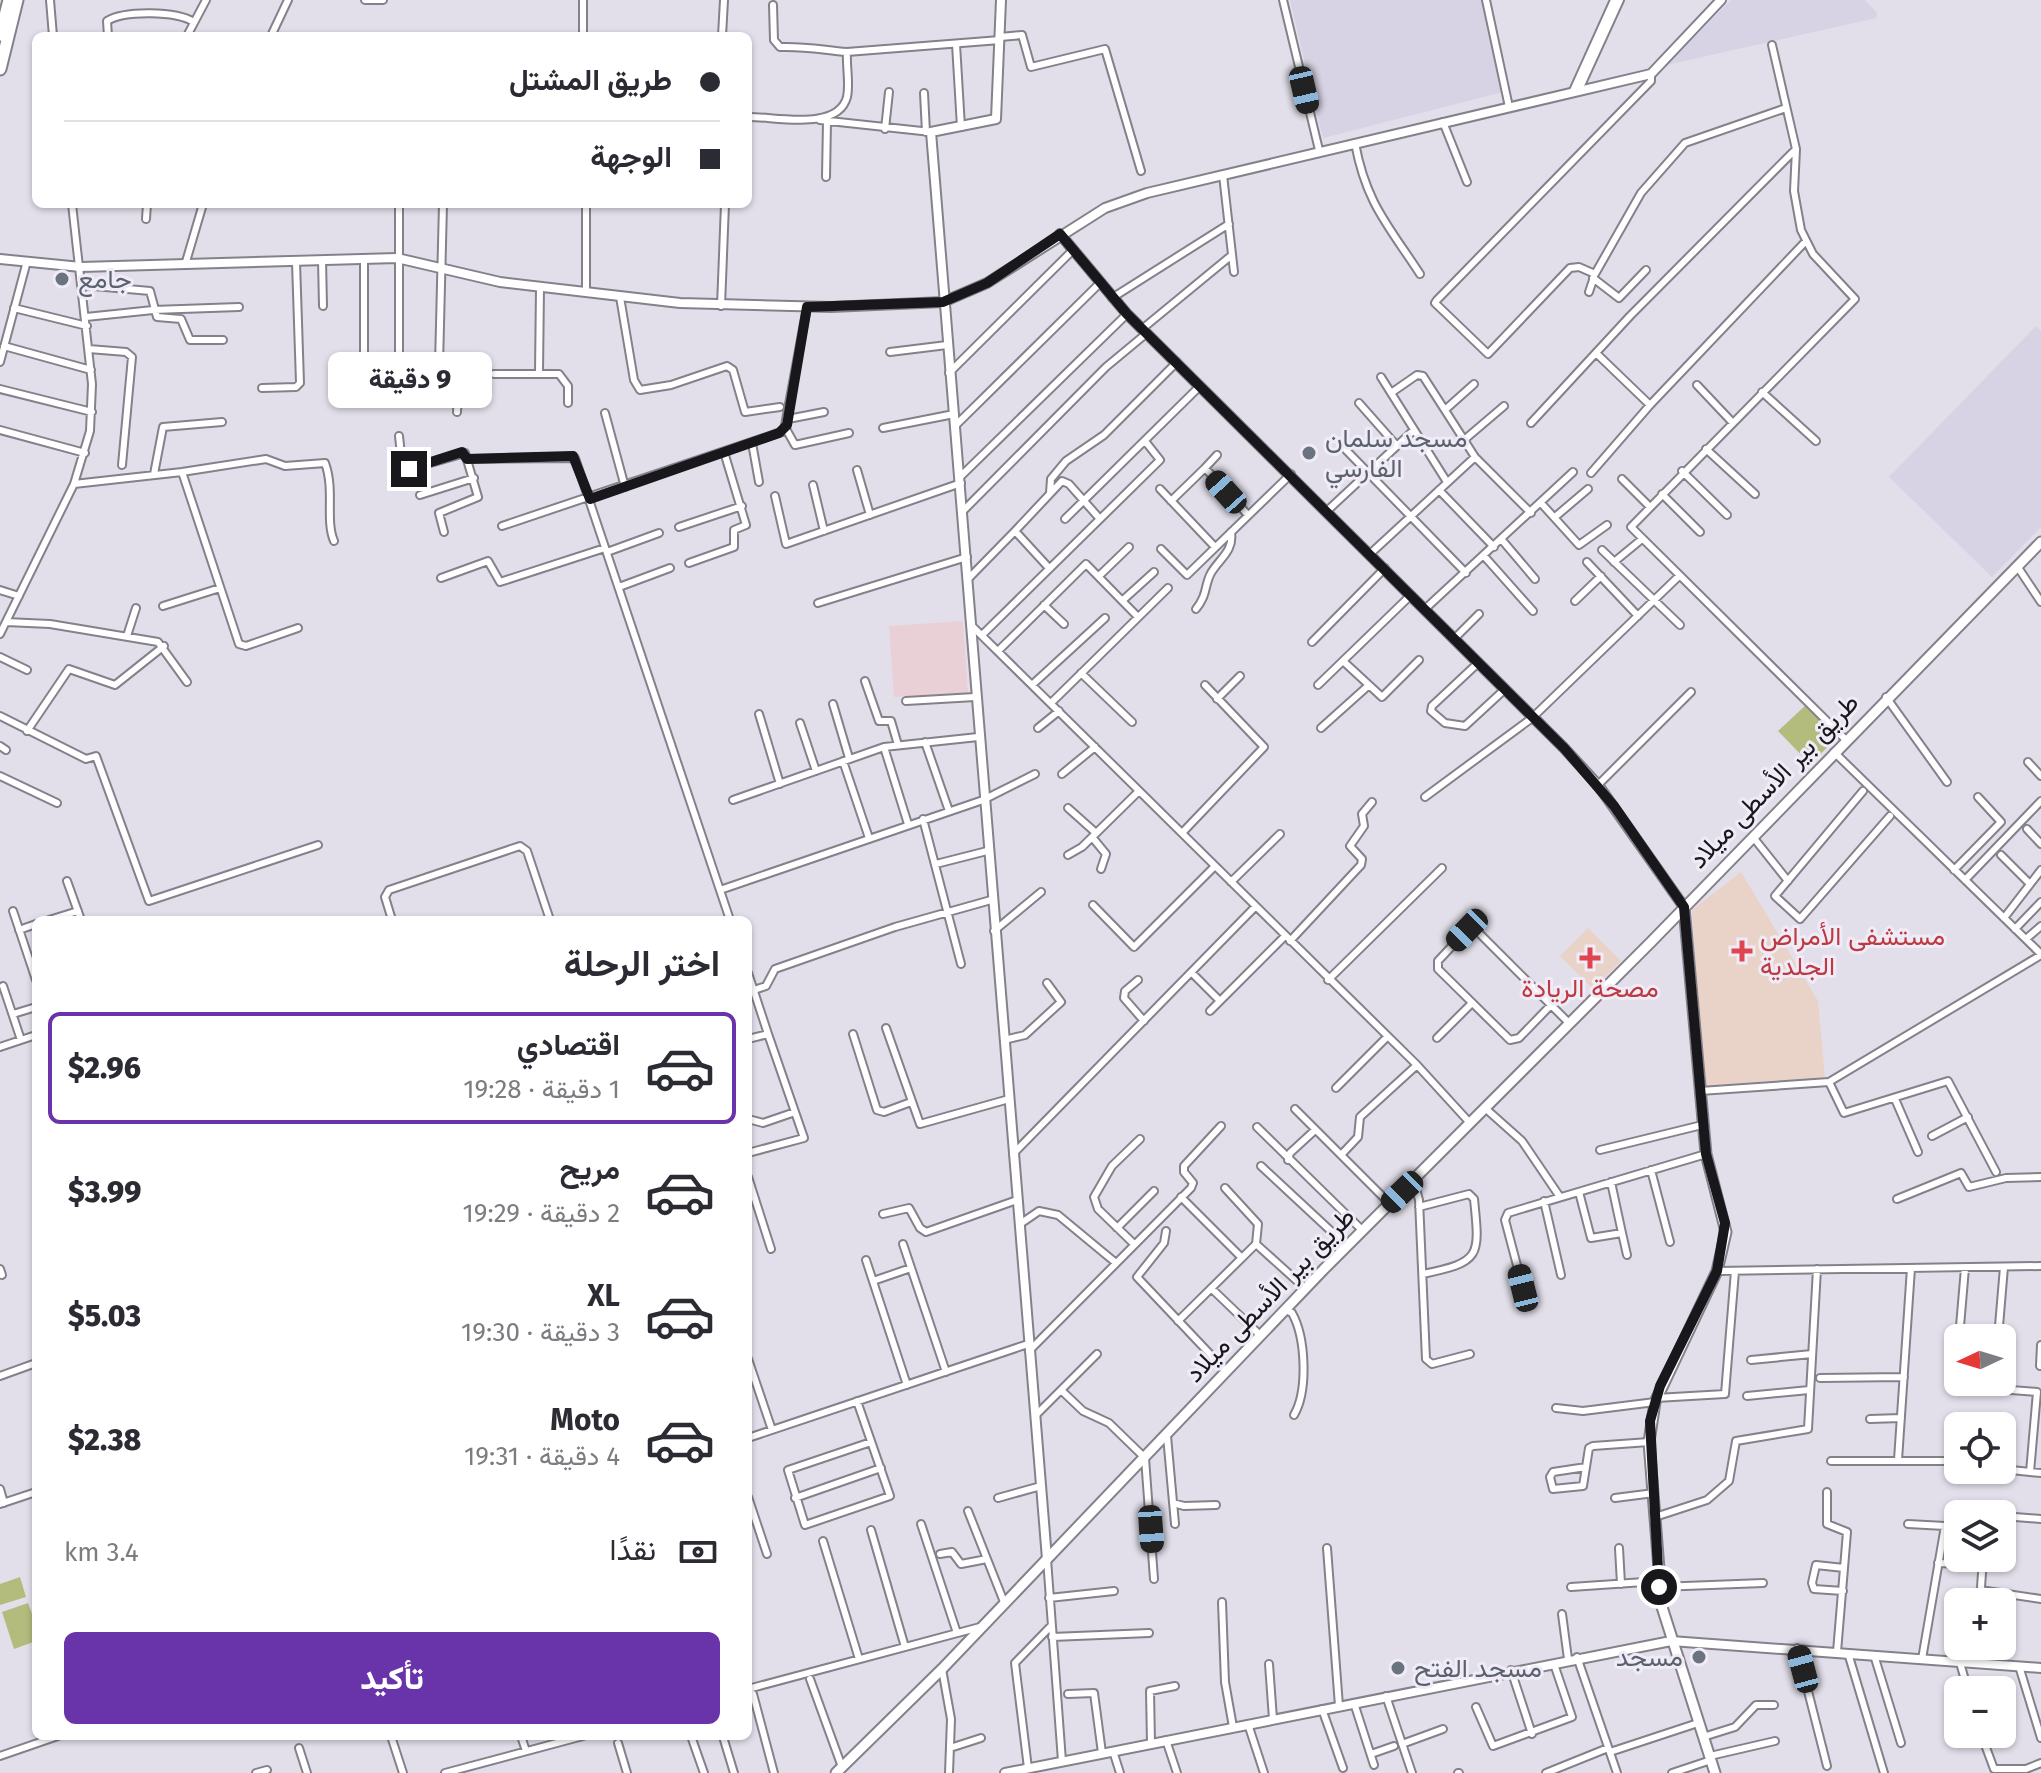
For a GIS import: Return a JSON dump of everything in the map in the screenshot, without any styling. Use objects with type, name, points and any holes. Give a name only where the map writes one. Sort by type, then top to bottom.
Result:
[{"type":"highway","points":[[0,35],[9,0]]},
{"type":"highway","points":[[0,69],[17,0]]},
{"type":"main road","points":[[1001,0],[998,115],[992,121],[929,132],[964,510],[987,851],[1047,1559]]},
{"type":"main road","points":[[0,259],[81,267],[397,258],[540,288],[721,306],[807,307],[943,302],[987,283],[1105,208],[1147,193],[1651,74],[1721,0]]},
{"type":"main road","points":[[1060,234],[1127,314],[1291,474],[1598,785],[1670,888],[1680,909],[1687,936],[1706,1154],[1725,1223],[1717,1271],[1656,1400],[1649,1442],[1659,1584],[1671,1641],[1715,1773]]},
{"type":"main road","name":"طريق بير الأسطى ميلاد","points":[[839,1770],[942,1669],[1362,1230],[1414,1181],[2041,542]]},
{"type":"main road","points":[[1008,1773],[1511,1670],[1671,1641],[2041,1668]]},
{"type":"street","points":[[50,0],[53,32]]},
{"type":"street","points":[[189,32],[206,0]]},
{"type":"street","points":[[273,32],[288,0]]},
{"type":"street","points":[[365,0],[383,0]]},
{"type":"street","points":[[583,0],[583,32]]},
{"type":"street","points":[[722,32],[724,0]]},
{"type":"street","points":[[1283,0],[1319,150]]},
{"type":"street","points":[[1486,0],[1509,107]]},
{"type":"street","points":[[1575,93],[1617,0]]},
{"type":"street","points":[[773,5],[774,40],[780,47],[814,46],[847,52],[956,44],[1022,35],[1031,67],[1105,49],[1141,171]]},
{"type":"street","points":[[108,32],[107,21],[116,16],[180,16],[194,22]]},
{"type":"street","points":[[956,44],[961,127]]},
{"type":"street","points":[[1772,45],[1796,149],[1796,213],[1806,241],[1822,265],[1855,299],[1631,525],[1846,740]]},
{"type":"street","points":[[823,121],[845,102],[847,52]]},
{"type":"street","points":[[1646,270],[1619,298],[1594,276],[1579,267],[1570,268],[1488,354],[1435,303],[1651,81],[1651,74]]},
{"type":"street","points":[[885,129],[889,92]]},
{"type":"street","points":[[752,117],[929,132],[924,93]]},
{"type":"street","points":[[1589,292],[1594,276],[1641,193],[1685,143],[1786,108]]},
{"type":"street","points":[[823,121],[826,177]]},
{"type":"street","points":[[1443,122],[1467,182]]},
{"type":"street","points":[[1355,143],[1361,175],[1373,206],[1420,274]]},
{"type":"street","points":[[1531,423],[1796,149]]},
{"type":"street","points":[[1223,175],[1234,272]]},
{"type":"street","points":[[0,632],[74,484],[85,453],[92,412],[91,370],[73,208]]},
{"type":"street","points":[[146,219],[147,208]]},
{"type":"street","points":[[185,265],[202,208]]},
{"type":"street","points":[[399,208],[399,397]]},
{"type":"street","points":[[439,365],[443,208]]},
{"type":"street","points":[[586,208],[586,292]]},
{"type":"street","points":[[721,306],[725,208]]},
{"type":"street","points":[[1112,298],[1229,224]]},
{"type":"street","points":[[1591,473],[1650,405],[1806,241]]},
{"type":"street","points":[[949,373],[1072,251]]},
{"type":"street","points":[[964,510],[1106,367],[1232,255]]},
{"type":"street","points":[[322,260],[323,306]]},
{"type":"street","points":[[364,260],[364,395]]},
{"type":"street","points":[[0,362],[27,261]]},
{"type":"street","points":[[262,388],[296,387],[300,383],[296,262]]},
{"type":"street","points":[[955,426],[1099,284]]},
{"type":"street","points":[[83,285],[150,291],[153,310],[163,320],[181,319],[190,340],[223,340]]},
{"type":"street","points":[[539,372],[540,288]]},
{"type":"street","points":[[620,297],[634,380],[640,390],[671,385],[727,366],[735,374],[745,412],[780,407]]},
{"type":"street","points":[[86,317],[153,310],[239,307]]},
{"type":"street","points":[[807,307],[786,429],[795,445],[849,433]]},
{"type":"street","points":[[14,308],[87,326]]},
{"type":"street","points":[[775,496],[785,543],[870,515],[960,480],[1127,314]]},
{"type":"street","points":[[890,352],[947,345]]},
{"type":"street","points":[[4,346],[91,370]]},
{"type":"street","points":[[89,349],[126,352],[132,357],[122,465]]},
{"type":"street","points":[[1596,353],[1650,405]]},
{"type":"street","points":[[398,360],[458,368],[457,412]]},
{"type":"street","points":[[1050,493],[1051,479],[1066,461],[1104,435],[1177,362]]},
{"type":"street","points":[[494,374],[539,372],[562,375],[568,386],[568,403]]},
{"type":"street","points":[[1391,393],[1420,374],[1475,457],[1531,513]]},
{"type":"street","points":[[1381,377],[1447,482]]},
{"type":"street","points":[[1446,409],[1474,384]]},
{"type":"street","points":[[1697,385],[1732,422]]},
{"type":"street","points":[[1065,519],[1200,386]]},
{"type":"street","points":[[0,389],[92,412]]},
{"type":"street","points":[[1762,392],[1816,441]]},
{"type":"street","points":[[1359,403],[1397,446]]},
{"type":"street","points":[[1464,440],[1504,406]]},
{"type":"street","points":[[788,419],[824,412]]},
{"type":"street","points":[[605,413],[625,487]]},
{"type":"street","points":[[883,428],[954,414]]},
{"type":"street","points":[[154,474],[163,427],[222,422]]},
{"type":"street","points":[[502,526],[590,499],[786,429]]},
{"type":"street","points":[[0,430],[85,453]]},
{"type":"street","points":[[1327,511],[1414,430]]},
{"type":"street","points":[[399,436],[402,464],[406,470],[464,452],[478,497],[439,513],[444,532]]},
{"type":"street","points":[[982,635],[1161,459],[1145,441]]},
{"type":"street","points":[[752,443],[759,482]]},
{"type":"street","points":[[1706,449],[1755,494]]},
{"type":"street","points":[[1346,450],[1466,573]]},
{"type":"street","points":[[689,563],[734,547],[734,530],[746,522],[724,452]]},
{"type":"street","points":[[1171,501],[1217,455]]},
{"type":"street","points":[[467,459],[573,456],[729,916]]},
{"type":"street","points":[[1370,554],[1475,457]]},
{"type":"street","points":[[74,484],[266,459],[285,466],[325,463],[333,502],[330,527],[334,541]]},
{"type":"street","points":[[1205,468],[1248,515]]},
{"type":"street","points":[[857,470],[870,515]]},
{"type":"street","points":[[1682,471],[1727,515]]},
{"type":"street","points":[[182,472],[241,646],[298,628]]},
{"type":"street","points":[[1425,609],[1573,472]]},
{"type":"street","points":[[1161,549],[1187,575],[1291,474]]},
{"type":"street","points":[[420,495],[474,478]]},
{"type":"street","points":[[1622,479],[1649,506]]},
{"type":"street","points":[[968,579],[1060,482],[1066,482],[1100,519]]},
{"type":"street","points":[[813,485],[824,531]]},
{"type":"street","points":[[1160,489],[1215,547]]},
{"type":"street","points":[[1555,517],[1588,489]]},
{"type":"street","points":[[1439,490],[1494,547]]},
{"type":"street","points":[[1662,494],[1700,532]]},
{"type":"street","points":[[1541,503],[1579,545],[1607,525]]},
{"type":"street","points":[[679,527],[742,506]]},
{"type":"street","points":[[1015,531],[1049,568]]},
{"type":"street","points":[[1196,609],[1208,592],[1209,575],[1228,551],[1231,532]]},
{"type":"street","points":[[441,578],[488,561],[500,582],[659,533]]},
{"type":"street","points":[[1614,562],[1642,539]]},
{"type":"street","points":[[1502,540],[1535,579]]},
{"type":"street","points":[[1100,575],[1129,547]]},
{"type":"street","points":[[1602,550],[1680,625]]},
{"type":"street","points":[[1484,556],[1533,611]]},
{"type":"street","points":[[818,603],[967,557]]},
{"type":"street","points":[[1587,562],[1638,616]]},
{"type":"street","points":[[999,650],[1083,565],[1088,564],[1100,575],[1138,617]]},
{"type":"street","points":[[2017,566],[2041,602]]},
{"type":"street","points":[[619,587],[670,568]]},
{"type":"street","points":[[1312,642],[1385,568]]},
{"type":"street","points":[[1123,600],[1154,572]]},
{"type":"street","points":[[1575,601],[1601,576]]},
{"type":"street","points":[[1425,797],[1532,718],[1679,576]]},
{"type":"street","points":[[163,606],[220,588]]},
{"type":"street","points":[[1051,703],[1168,588]]},
{"type":"street","points":[[0,590],[19,596]]},
{"type":"street","points":[[1318,685],[1411,595]]},
{"type":"street","points":[[1044,605],[1064,624]]},
{"type":"street","points":[[127,636],[136,608]]},
{"type":"street","points":[[0,614],[8,619],[127,636],[164,646],[187,682]]},
{"type":"street","points":[[1454,639],[1479,614]]},
{"type":"street","points":[[1033,684],[1105,618]]},
{"type":"street","points":[[972,626],[1417,1065],[1470,1123]]},
{"type":"street","points":[[27,731],[69,669],[115,685],[164,646]]},
{"type":"street","points":[[0,657],[27,670]]},
{"type":"street","points":[[1343,661],[1379,695],[1385,695],[1419,660]]},
{"type":"street","points":[[1478,663],[1432,706],[1431,711],[1445,723],[1465,726],[1504,690]]},
{"type":"street","points":[[1081,673],[1132,722]]},
{"type":"street","points":[[1217,699],[1240,676]]},
{"type":"street","points":[[865,681],[879,721],[891,721],[898,745]]},
{"type":"street","points":[[1182,833],[1264,751],[1263,743],[1205,685]]},
{"type":"street","points":[[1321,728],[1369,685]]},
{"type":"street","points":[[1598,785],[1691,692]]},
{"type":"street","points":[[906,701],[975,697]]},
{"type":"street","points":[[1886,697],[1947,782]]},
{"type":"street","points":[[833,704],[869,838]]},
{"type":"street","points":[[1038,728],[1059,711]]},
{"type":"street","points":[[759,714],[780,784]]},
{"type":"street","points":[[0,716],[86,759],[96,756],[149,901],[318,845]]},
{"type":"street","points":[[800,723],[816,771]]},
{"type":"street","points":[[733,800],[884,747],[978,737]]},
{"type":"street","points":[[925,742],[949,811]]},
{"type":"street","points":[[884,747],[908,824]]},
{"type":"street","points":[[1062,774],[1095,747]]},
{"type":"street","points":[[1700,1091],[1829,1082],[2041,954],[1834,752]]},
{"type":"street","points":[[2028,762],[2041,776]]},
{"type":"street","points":[[720,890],[983,800],[1035,774]]},
{"type":"street","points":[[0,776],[57,803]]},
{"type":"street","points":[[1068,855],[1094,835],[1139,791]]},
{"type":"street","points":[[1863,791],[1775,896],[1800,919],[1890,816]]},
{"type":"street","points":[[1954,870],[2001,822],[1978,797]]},
{"type":"street","points":[[1965,880],[2041,801]]},
{"type":"street","points":[[1210,1011],[1361,865],[1362,859],[1350,846],[1352,838],[1363,828],[1362,814],[1372,802]]},
{"type":"street","points":[[1068,808],[1094,835],[1106,854],[1101,869]]},
{"type":"street","points":[[923,819],[961,964]]},
{"type":"street","points":[[2027,829],[2041,844]]},
{"type":"street","points":[[1231,882],[1280,834]]},
{"type":"street","points":[[1752,836],[1788,881]]},
{"type":"street","points":[[391,916],[385,897],[389,890],[522,846],[527,851],[549,916]]},
{"type":"street","points":[[936,864],[987,851]]},
{"type":"street","points":[[2001,855],[2030,884]]},
{"type":"street","points":[[1093,905],[1134,947],[1215,866]]},
{"type":"street","points":[[1328,980],[1442,868]]},
{"type":"street","points":[[2004,918],[2041,870]]},
{"type":"street","points":[[67,881],[80,916]]},
{"type":"street","points":[[994,931],[1041,892]]},
{"type":"street","points":[[754,990],[766,986],[775,969],[880,931],[991,900]]},
{"type":"street","points":[[2015,929],[2041,902]]},
{"type":"street","points":[[1013,1154],[1255,907]]},
{"type":"street","points":[[13,911],[32,968]]},
{"type":"street","points":[[62,916],[78,911]]},
{"type":"street","points":[[19,930],[32,925]]},
{"type":"street","points":[[2026,939],[2041,926]]},
{"type":"street","points":[[1550,1006],[1514,1041],[1438,969],[1443,954],[1470,928],[1569,1023]]},
{"type":"street","points":[[1192,973],[1220,1001]]},
{"type":"street","points":[[1138,980],[1125,991],[1124,998],[1144,1021]]},
{"type":"street","points":[[1004,1040],[1025,1035],[1061,1002],[1047,983]]},
{"type":"street","points":[[752,984],[804,1138],[752,1152]]},
{"type":"street","points":[[3,986],[21,1040]]},
{"type":"street","points":[[1437,1038],[1472,1003]]},
{"type":"street","points":[[13,1014],[32,1008]]},
{"type":"street","points":[[886,1028],[917,1121],[922,1124],[1009,1099]]},
{"type":"street","points":[[752,1038],[768,1034]]},
{"type":"street","points":[[853,1034],[877,1110],[884,1112],[911,1102]]},
{"type":"street","points":[[0,1047],[32,1036]]},
{"type":"street","points":[[1336,1088],[1387,1037]]},
{"type":"street","points":[[1341,1155],[1358,1137],[1358,1124],[1364,1113],[1417,1065]]},
{"type":"street","points":[[1829,1082],[1844,1113],[1948,1081],[1996,1172]]},
{"type":"street","points":[[1895,1099],[1918,1152]]},
{"type":"street","points":[[1485,1108],[1522,1141],[1560,1197]]},
{"type":"street","points":[[1295,1109],[1390,1204]]},
{"type":"street","points":[[752,1120],[763,1123],[795,1112]]},
{"type":"street","points":[[1932,1136],[1968,1117]]},
{"type":"street","points":[[1600,1150],[1702,1125]]},
{"type":"street","points":[[752,1437],[1028,1348],[1194,1185],[1184,1172],[1187,1159],[1221,1126]]},
{"type":"street","points":[[1257,1127],[1362,1230]]},
{"type":"street","points":[[1288,1160],[1290,1153],[1315,1130]]},
{"type":"street","points":[[1134,1244],[1098,1209],[1096,1190],[1112,1166],[1140,1139]]},
{"type":"street","points":[[1523,1288],[1505,1220],[1508,1213],[1706,1154]]},
{"type":"street","points":[[1261,1166],[1347,1246]]},
{"type":"street","points":[[1651,1170],[1670,1242]]},
{"type":"street","points":[[1897,1199],[1961,1173],[1969,1187],[2006,1178],[2041,1177]]},
{"type":"street","points":[[1414,1181],[1419,1207],[1426,1359],[1432,1364],[1470,1354]]},
{"type":"street","points":[[1611,1182],[1627,1255]]},
{"type":"street","points":[[1178,1321],[1256,1244],[1258,1224],[1225,1188]]},
{"type":"street","points":[[752,1190],[771,1249]]},
{"type":"street","points":[[1117,1228],[1154,1191]]},
{"type":"street","points":[[1579,1192],[1591,1238],[1622,1233]]},
{"type":"street","points":[[1419,1207],[1469,1194],[1474,1199],[1478,1237],[1469,1260],[1460,1267],[1423,1274]]},
{"type":"street","points":[[1181,1197],[1241,1257]]},
{"type":"street","points":[[883,1214],[909,1208],[920,1228],[926,1232],[1017,1200]]},
{"type":"street","points":[[1544,1201],[1561,1275]]},
{"type":"street","points":[[1020,1224],[1039,1211],[1058,1215],[1116,1263]]},
{"type":"street","points":[[1166,1231],[1164,1243],[1137,1277],[1226,1371]]},
{"type":"street","points":[[903,1244],[946,1372]]},
{"type":"street","points":[[1256,1244],[1306,1289]]},
{"type":"street","points":[[866,1260],[907,1385]]},
{"type":"street","points":[[1717,1271],[2041,1266]]},
{"type":"street","points":[[1999,1324],[2004,1267]]},
{"type":"street","points":[[873,1281],[911,1268]]},
{"type":"street","points":[[1898,1460],[1911,1268]]},
{"type":"street","points":[[1960,1324],[1965,1268]]},
{"type":"street","points":[[1655,1517],[1707,1500],[1729,1481],[1736,1441],[1806,1431],[1817,1269]]},
{"type":"street","points":[[1556,1408],[1583,1411],[1725,1394],[1735,1271]]},
{"type":"street","points":[[1212,1289],[1261,1336]]},
{"type":"street","points":[[1286,1310],[1292,1313],[1297,1328],[1304,1387],[1294,1415]]},
{"type":"street","points":[[2040,1366],[2041,1345]]},
{"type":"street","points":[[1035,1416],[1097,1354]]},
{"type":"street","points":[[1751,1360],[1812,1354]]},
{"type":"street","points":[[0,1376],[32,1364]]},
{"type":"street","points":[[752,1371],[772,1430]]},
{"type":"street","points":[[1820,1378],[1904,1377]]},
{"type":"street","points":[[1061,1390],[1083,1411],[1109,1423],[1145,1458],[1154,1579]]},
{"type":"street","points":[[1747,1396],[1809,1390]]},
{"type":"street","points":[[2016,1390],[2037,1392],[2030,1472]]},
{"type":"street","points":[[857,1401],[890,1493],[884,1500],[807,1526],[788,1470],[871,1442]]},
{"type":"street","points":[[1870,1419],[1901,1418]]},
{"type":"street","points":[[1167,1436],[1175,1524]]},
{"type":"street","points":[[1586,1467],[1553,1472],[1553,1489],[1583,1486],[1586,1467],[1589,1448],[1593,1446],[1649,1442]]},
{"type":"street","points":[[1831,1461],[1944,1461]]},
{"type":"street","points":[[795,1498],[881,1468]]},
{"type":"street","points":[[2016,1470],[2041,1473]]},
{"type":"street","points":[[998,1498],[1041,1486]]},
{"type":"street","points":[[0,1489],[2,1503],[32,1493]]},
{"type":"street","points":[[1827,1492],[1827,1524],[1847,1532],[1837,1652]]},
{"type":"street","points":[[1615,1498],[1654,1493]]},
{"type":"street","points":[[1173,1503],[1184,1506],[1216,1505]]},
{"type":"street","points":[[752,1509],[767,1554]]},
{"type":"street","points":[[968,1511],[1004,1602]]},
{"type":"street","points":[[2016,1517],[2041,1519]]},
{"type":"street","points":[[921,1524],[957,1633]]},
{"type":"street","points":[[1908,1524],[1944,1526]]},
{"type":"street","points":[[871,1530],[905,1647]]},
{"type":"street","points":[[1922,1659],[1944,1531]]},
{"type":"street","points":[[823,1541],[859,1659]]},
{"type":"street","points":[[1327,1548],[1339,1706]]},
{"type":"street","points":[[1619,1548],[1621,1584]]},
{"type":"street","points":[[940,1554],[952,1552],[961,1564],[967,1565],[987,1559]]},
{"type":"street","points":[[1047,1559],[1062,1761]]},
{"type":"street","points":[[1938,1563],[1944,1563]]},
{"type":"street","points":[[1843,1591],[1814,1589],[1812,1583],[1816,1565],[1844,1568]]},
{"type":"street","points":[[1571,1587],[1763,1583]]},
{"type":"street","points":[[1049,1598],[1114,1591]]},
{"type":"street","points":[[2016,1595],[2041,1599]]},
{"type":"street","points":[[1222,1602],[1225,1682],[1233,1727]]},
{"type":"street","points":[[1562,1614],[1572,1658],[1617,1773]]},
{"type":"street","points":[[1028,1768],[1015,1663],[1051,1626]]},
{"type":"street","points":[[752,1691],[980,1627]]},
{"type":"street","points":[[1052,1637],[1149,1633]]},
{"type":"street","points":[[1797,1648],[1827,1766]]},
{"type":"street","points":[[1848,1653],[1884,1773]]},
{"type":"street","points":[[1874,1655],[1901,1743]]},
{"type":"street","points":[[1975,1660],[1975,1664]]},
{"type":"street","points":[[1476,1707],[1493,1746],[1532,1734],[1573,1715],[1553,1662]]},
{"type":"street","points":[[1960,1663],[1964,1676]]},
{"type":"street","points":[[1269,1664],[1273,1719]]},
{"type":"street","points":[[2019,1666],[2041,1738]]},
{"type":"street","points":[[942,1669],[950,1709],[949,1773]]},
{"type":"street","points":[[1511,1670],[1532,1734]]},
{"type":"street","points":[[810,1679],[839,1770]]},
{"type":"street","points":[[1151,1743],[1150,1691],[1175,1686]]},
{"type":"street","points":[[1068,1694],[1094,1693],[1102,1753]]},
{"type":"street","points":[[1386,1696],[1398,1745],[1412,1773]]},
{"type":"street","points":[[752,1699],[774,1773]]},
{"type":"street","points":[[1354,1703],[1374,1765]]},
{"type":"street","points":[[1703,1737],[1735,1727],[1756,1705],[1774,1705]]},
{"type":"street","points":[[1322,1709],[1343,1768]]},
{"type":"street","points":[[1546,1773],[1698,1723]]},
{"type":"street","points":[[1248,1724],[1264,1773]]},
{"type":"street","points":[[1371,1754],[1443,1729]]},
{"type":"street","points":[[950,1748],[981,1738]]},
{"type":"street","points":[[0,1756],[46,1740]]},
{"type":"street","points":[[392,1740],[403,1773]]},
{"type":"street","points":[[522,1740],[526,1751]]},
{"type":"street","points":[[445,1773],[561,1740]]},
{"type":"street","points":[[692,1740],[704,1773]]},
{"type":"street","points":[[724,1740],[734,1773]]},
{"type":"street","points":[[1166,1740],[1177,1773]]},
{"type":"street","points":[[1672,1773],[1710,1758],[1775,1741]]},
{"type":"street","points":[[618,1743],[627,1773]]},
{"type":"street","points":[[299,1748],[307,1773]]},
{"type":"street","points":[[1986,1748],[1994,1769],[2026,1769],[2041,1763]]},
{"type":"street","points":[[1113,1751],[1120,1773]]},
{"type":"street","points":[[256,1773],[267,1770]]},
{"type":"shaded area","points":[[1290,0],[1482,0],[1503,92],[1323,138]]},
{"type":"shaded area","points":[[1731,0],[1865,0],[1877,13],[1876,18],[1667,65]]},
{"type":"shaded area","points":[[2036,326],[2041,331],[2041,527],[1992,577],[1889,477]]},
{"type":"shaded area","points":[[963,621],[968,693],[894,697],[889,626]]},
{"type":"shaded area","name":"مستشفى الأمراض الجلدية","points":[[1741,872],[1818,1001],[1825,1078],[1703,1088],[1692,910]]},
{"type":"shaded area","name":"مصحة الريادة","points":[[1588,928],[1621,961],[1593,989],[1560,956]]},
{"type":"green space","points":[[1807,704],[1838,737],[1810,764],[1778,731]]},
{"type":"green space","points":[[20,1577],[26,1597],[0,1605],[0,1584]]},
{"type":"green space","points":[[28,1603],[32,1614],[32,1642],[14,1649],[2,1612]]},
{"type":"place","name":"جامع","points":[[62,279]]},
{"type":"place","name":"مسجد سلمان الفارسي","points":[[1309,453]]},
{"type":"place","name":"مستشفى الأمراض الجلدية","points":[[1742,951]]},
{"type":"place","name":"مصحة الريادة","points":[[1590,958]]},
{"type":"place","name":"مسجد","points":[[1699,1657]]},
{"type":"place","name":"مسجد الفتح","points":[[1398,1668]]},
{"type":"route","points":[[409,469],[462,452],[467,459],[573,456],[590,499],[779,433],[787,425],[807,307],[943,302],[972,292],[1060,234],[1127,314],[1564,748],[1614,806],[1684,907],[1706,1154],[1726,1232],[1717,1271],[1660,1386],[1650,1421],[1649,1447],[1659,1587]]}]
